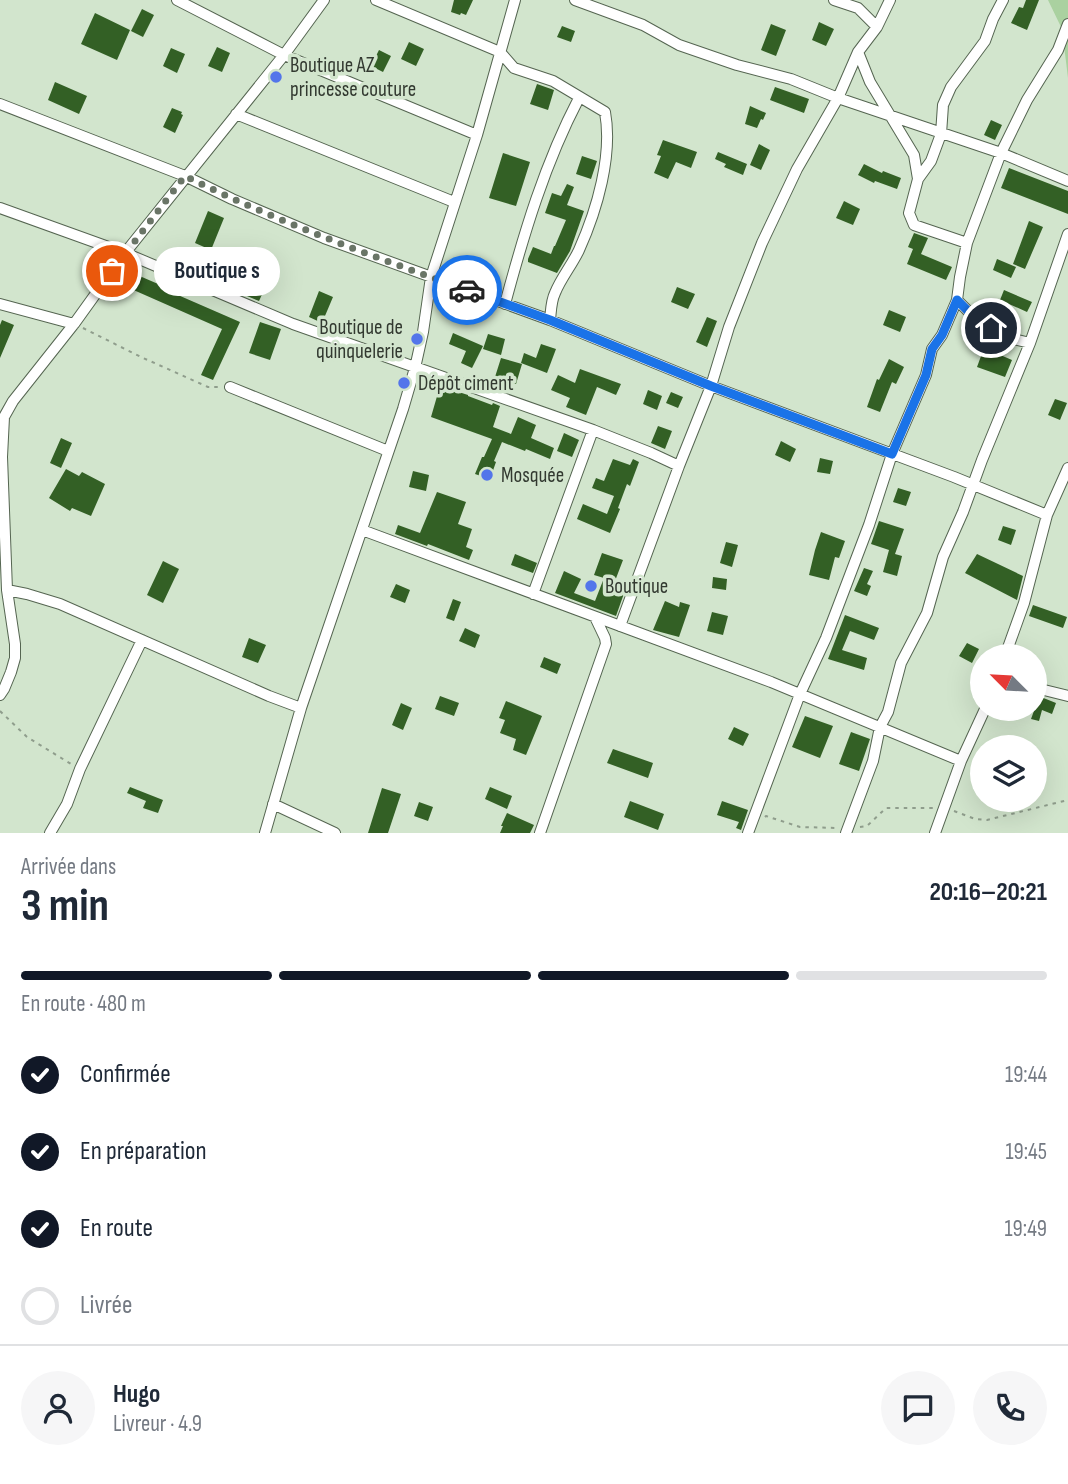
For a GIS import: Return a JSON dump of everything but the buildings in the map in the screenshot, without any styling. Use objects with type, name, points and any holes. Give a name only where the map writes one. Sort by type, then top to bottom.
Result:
[{"type":"street","points":[[177,0],[284,55],[477,135]]},
{"type":"street","points":[[0,695],[15,658],[7,590],[2,418],[125,253],[284,55],[324,0]]},
{"type":"street","points":[[376,0],[500,52],[514,68],[553,81],[606,112],[608,153],[597,201],[579,250],[554,295],[550,320]]},
{"type":"street","points":[[265,833],[301,708],[403,409],[423,332],[431,277],[477,135],[515,0]]},
{"type":"street","points":[[575,0],[643,25],[679,45],[737,65],[791,79],[838,98],[1001,153],[1068,181]]},
{"type":"street","points":[[834,0],[858,8],[877,27]]},
{"type":"street","points":[[620,626],[762,243],[797,169],[838,98],[858,52],[877,27],[890,0]]},
{"type":"street","points":[[967,243],[914,225],[909,213],[918,179],[931,161],[941,134],[943,105],[951,87],[985,41],[1003,0]]},
{"type":"street","points":[[748,833],[800,694],[826,638],[869,525],[892,454],[926,375],[932,349],[942,335],[957,300],[967,243],[1001,153],[1027,100],[1058,50],[1068,23]]},
{"type":"street","points":[[858,52],[870,82],[914,155],[918,179]]},
{"type":"street","points":[[505,304],[518,253],[536,200],[561,132],[579,98]]},
{"type":"street","points":[[0,104],[185,176],[324,238],[550,320],[711,386],[1047,515]]},
{"type":"street","points":[[236,114],[454,202]]},
{"type":"street","points":[[0,208],[125,253],[293,324],[593,430],[679,466]]},
{"type":"street","points":[[846,833],[873,761],[880,727],[888,712],[901,663],[927,613],[943,557],[1030,343],[1068,234]]},
{"type":"street","points":[[957,300],[977,320],[1005,337],[1030,343]]},
{"type":"street","points":[[0,304],[74,324]]},
{"type":"street","points":[[230,387],[388,451]]},
{"type":"street","points":[[533,594],[593,430]]},
{"type":"street","points":[[1009,644],[1024,603],[1047,515],[1068,468]]},
{"type":"street","points":[[362,530],[761,678],[961,761]]},
{"type":"street","points":[[7,590],[60,604],[301,708]]},
{"type":"street","points":[[540,833],[606,645],[595,617]]},
{"type":"street","points":[[50,833],[67,804],[80,769],[142,640]]},
{"type":"street","points":[[1047,691],[1068,696]]},
{"type":"street","points":[[935,833],[961,761],[979,721]]},
{"type":"street","points":[[273,804],[335,833]]},
{"type":"path","points":[[74,324],[208,387],[230,387]]},
{"type":"path","points":[[0,711],[27,737],[80,769]]},
{"type":"path","points":[[944,807],[975,819],[987,820],[1068,800]]},
{"type":"green space","points":[[1048,0],[1068,0],[1068,78],[1062,29]]},
{"type":"way so far","points":[[112,271],[185,176],[324,238],[467,290]]},
{"type":"place","name":"Boutique AZ princesse couture","points":[[276,77]]},
{"type":"place","name":"Boutique s","points":[[112,271]]},
{"type":"place","name":"Boutique de quinquelerie","points":[[417,339]]},
{"type":"place","name":"Dépôt ciment","points":[[404,383]]},
{"type":"place","name":"Mosquée","points":[[487,475]]},
{"type":"place","name":"Boutique","points":[[591,586]]},
{"type":"route","points":[[467,290],[892,454],[926,375],[932,349],[942,335],[957,300],[977,320],[991,328]]}]
